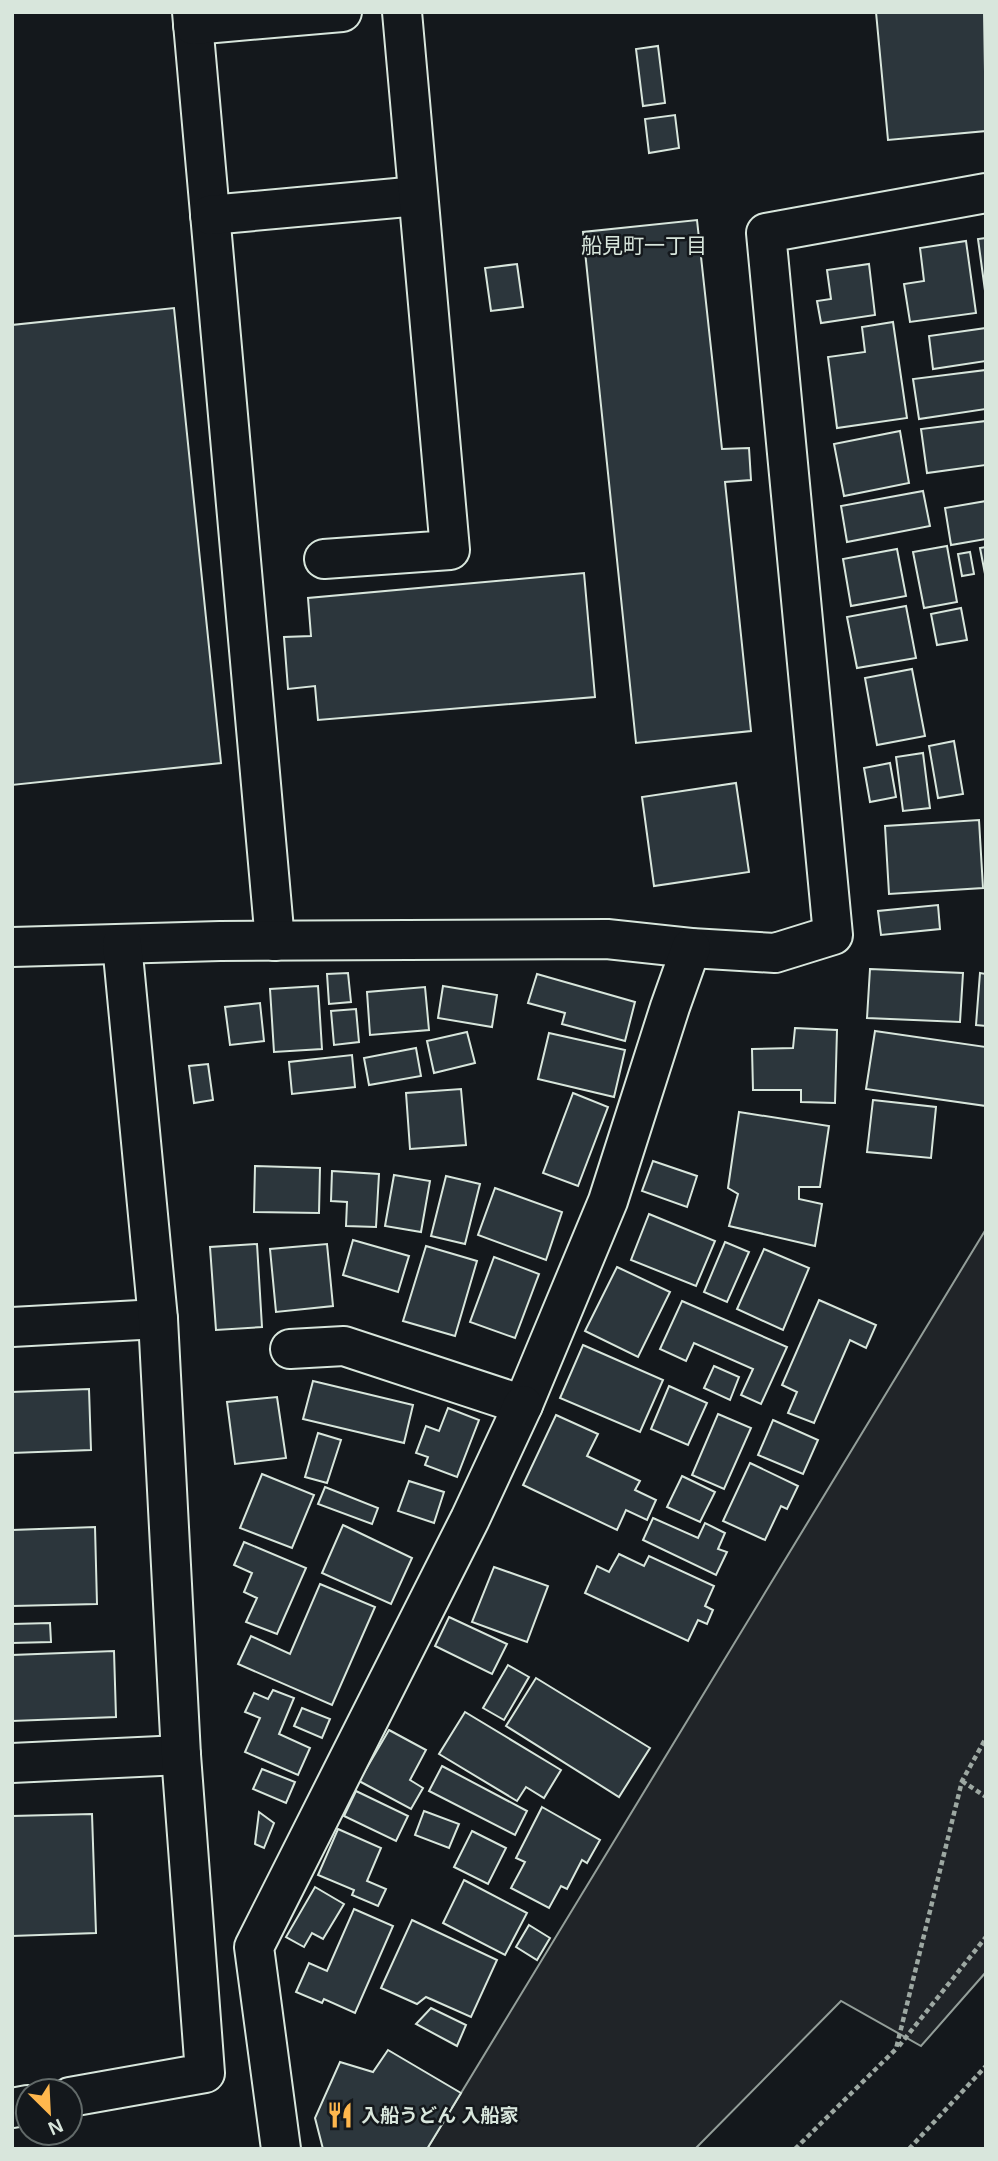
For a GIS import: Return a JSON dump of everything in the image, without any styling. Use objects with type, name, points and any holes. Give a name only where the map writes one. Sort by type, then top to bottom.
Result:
[{"type":"street","points":[[275,941],[192,19],[342,12]]},
{"type":"street","points":[[324,559],[450,550],[402,12]]},
{"type":"street","points":[[12,947],[220,941],[607,939],[775,953],[834,935],[766,233],[986,193]]},
{"type":"street","points":[[210,215],[418,195]]},
{"type":"street","points":[[84,2095],[205,2073],[181,1755],[158,1319],[122,944]]},
{"type":"street","points":[[281,2149],[254,1947],[470,1519],[523,1405],[608,1201],[691,948]]},
{"type":"street","points":[[12,1326],[158,1319]]},
{"type":"street","points":[[290,1349],[344,1346],[523,1405]]},
{"type":"street","points":[[12,1763],[181,1755]]},
{"type":"path","points":[[896,2049],[962,1781],[986,1738]]},
{"type":"path","points":[[962,1781],[986,1797]]},
{"type":"path","points":[[795,2149],[896,2049],[986,1937]]},
{"type":"path","points":[[909,2149],[986,2066]]},
{"type":"shaded area","points":[[986,1229],[986,1972],[921,2046],[841,2001],[695,2149],[427,2149]]},
{"type":"building","points":[[876,12],[984,12],[986,131],[888,140]]},
{"type":"building","points":[[658,46],[665,103],[643,106],[636,49]]},
{"type":"building","points":[[675,115],[679,148],[649,153],[645,119]]},
{"type":"building","points":[[697,220],[722,449],[749,448],[751,480],[725,482],[751,731],[636,743],[583,232]]},
{"type":"building","points":[[986,238],[986,298],[978,239]]},
{"type":"building","points":[[966,241],[976,313],[910,322],[904,284],[924,281],[920,248]]},
{"type":"building","points":[[517,264],[523,307],[491,311],[485,268]]},
{"type":"building","points":[[869,264],[875,315],[821,323],[817,301],[831,299],[827,270]]},
{"type":"building","points":[[174,308],[221,763],[12,785],[12,325]]},
{"type":"building","points":[[893,322],[907,418],[837,428],[828,357],[865,352],[862,327]]},
{"type":"building","points":[[986,328],[986,361],[933,369],[929,336]]},
{"type":"building","points":[[986,370],[986,409],[919,419],[913,379]]},
{"type":"building","points":[[986,421],[986,465],[927,473],[921,429]]},
{"type":"building","points":[[900,431],[909,483],[844,496],[834,444]]},
{"type":"building","points":[[923,491],[930,526],[847,542],[841,506]]},
{"type":"building","points":[[986,501],[986,539],[951,545],[945,508]]},
{"type":"building","points":[[947,546],[957,602],[924,608],[913,552]]},
{"type":"building","points":[[986,547],[986,579],[980,548]]},
{"type":"building","points":[[897,549],[906,596],[851,606],[843,559]]},
{"type":"building","points":[[970,552],[974,574],[962,576],[958,554]]},
{"type":"building","points":[[584,573],[595,697],[318,720],[315,686],[288,689],[284,637],[311,636],[308,598]]},
{"type":"building","points":[[906,606],[916,658],[857,668],[847,617]]},
{"type":"building","points":[[961,608],[967,640],[937,645],[931,614]]},
{"type":"building","points":[[912,669],[925,736],[877,745],[865,678]]},
{"type":"building","points":[[954,741],[963,794],[938,798],[929,746]]},
{"type":"building","points":[[923,753],[930,808],[903,811],[896,757]]},
{"type":"building","points":[[890,763],[896,797],[870,802],[864,768]]},
{"type":"building","points":[[736,783],[749,872],[654,886],[642,797]]},
{"type":"building","points":[[979,820],[983,888],[889,894],[885,826]]},
{"type":"building","points":[[938,905],[940,929],[881,935],[878,911]]},
{"type":"building","points":[[870,969],[963,973],[960,1022],[867,1018]]},
{"type":"building","points":[[348,973],[351,1002],[329,1004],[327,974]]},
{"type":"building","points":[[980,973],[986,974],[986,1026],[976,1025]]},
{"type":"building","points":[[537,974],[635,1002],[625,1041],[562,1024],[565,1013],[528,1003]]},
{"type":"building","points":[[318,986],[322,1049],[274,1052],[270,989]]},
{"type":"building","points":[[443,986],[497,995],[492,1027],[438,1018]]},
{"type":"building","points":[[425,987],[429,1030],[370,1035],[367,992]]},
{"type":"building","points":[[260,1003],[264,1041],[230,1045],[225,1007]]},
{"type":"building","points":[[356,1009],[359,1042],[334,1045],[331,1011]]},
{"type":"building","points":[[795,1028],[837,1030],[835,1103],[801,1102],[801,1090],[753,1090],[752,1049],[793,1048]]},
{"type":"building","points":[[875,1031],[986,1047],[986,1106],[866,1089]]},
{"type":"building","points":[[467,1032],[475,1063],[434,1073],[427,1041]]},
{"type":"building","points":[[549,1033],[625,1050],[614,1097],[538,1079]]},
{"type":"building","points":[[416,1048],[421,1076],[369,1085],[364,1058]]},
{"type":"building","points":[[352,1055],[355,1087],[292,1094],[289,1062]]},
{"type":"building","points":[[208,1064],[213,1100],[194,1103],[189,1066]]},
{"type":"building","points":[[461,1089],[466,1145],[410,1149],[406,1093]]},
{"type":"building","points":[[573,1093],[608,1107],[578,1186],[543,1173]]},
{"type":"building","points":[[873,1100],[936,1107],[931,1158],[867,1152]]},
{"type":"building","points":[[739,1112],[829,1126],[820,1187],[799,1187],[799,1199],[822,1204],[815,1246],[729,1226],[738,1194],[728,1188]]},
{"type":"building","points":[[653,1161],[697,1176],[687,1207],[642,1191]]},
{"type":"building","points":[[255,1166],[320,1168],[319,1213],[254,1212]]},
{"type":"building","points":[[332,1171],[379,1174],[376,1227],[346,1226],[347,1202],[331,1201]]},
{"type":"building","points":[[394,1175],[430,1181],[421,1232],[385,1226]]},
{"type":"building","points":[[446,1176],[480,1184],[465,1244],[431,1236]]},
{"type":"building","points":[[495,1188],[562,1212],[546,1260],[478,1235]]},
{"type":"building","points":[[649,1214],[715,1241],[696,1286],[631,1260]]},
{"type":"building","points":[[353,1240],[409,1256],[398,1292],[343,1275]]},
{"type":"building","points":[[725,1242],[749,1252],[727,1302],[704,1292]]},
{"type":"building","points":[[257,1244],[262,1327],[216,1330],[210,1247]]},
{"type":"building","points":[[327,1244],[333,1306],[276,1312],[270,1249]]},
{"type":"building","points":[[426,1246],[477,1261],[455,1336],[403,1321]]},
{"type":"building","points":[[764,1249],[809,1268],[783,1330],[737,1309]]},
{"type":"building","points":[[494,1257],[539,1274],[515,1338],[470,1322]]},
{"type":"building","points":[[617,1267],[670,1292],[638,1357],[585,1331]]},
{"type":"building","points":[[819,1300],[876,1325],[866,1348],[850,1340],[814,1423],[788,1413],[797,1392],[782,1385]]},
{"type":"building","points":[[682,1301],[787,1347],[761,1404],[741,1395],[753,1369],[694,1343],[686,1361],[660,1349]]},
{"type":"building","points":[[583,1345],[663,1380],[640,1432],[560,1398]]},
{"type":"building","points":[[714,1366],[739,1377],[730,1400],[704,1388]]},
{"type":"building","points":[[313,1381],[413,1405],[404,1443],[303,1419]]},
{"type":"building","points":[[669,1386],[707,1403],[688,1445],[651,1429]]},
{"type":"building","points":[[89,1389],[91,1450],[12,1453],[12,1392]]},
{"type":"building","points":[[277,1397],[286,1458],[235,1464],[227,1402]]},
{"type":"building","points":[[448,1408],[479,1420],[457,1477],[425,1465],[428,1457],[416,1453],[426,1426],[439,1431]]},
{"type":"building","points":[[718,1414],[751,1428],[724,1489],[692,1475]]},
{"type":"building","points":[[556,1415],[598,1434],[587,1456],[640,1481],[635,1490],[656,1500],[647,1520],[626,1510],[617,1530],[523,1485]]},
{"type":"building","points":[[773,1420],[818,1440],[803,1474],[758,1455]]},
{"type":"building","points":[[318,1433],[341,1440],[327,1483],[305,1477]]},
{"type":"building","points":[[750,1463],[798,1486],[787,1509],[781,1506],[765,1540],[723,1521]]},
{"type":"building","points":[[262,1474],[314,1495],[292,1548],[240,1528]]},
{"type":"building","points":[[682,1476],[715,1492],[700,1522],[667,1507]]},
{"type":"building","points":[[409,1481],[444,1492],[434,1523],[398,1511]]},
{"type":"building","points":[[325,1487],[378,1508],[372,1524],[318,1504]]},
{"type":"building","points":[[653,1518],[698,1538],[705,1523],[725,1533],[718,1549],[727,1552],[716,1575],[643,1540]]},
{"type":"building","points":[[343,1525],[412,1558],[391,1604],[322,1573]]},
{"type":"building","points":[[95,1527],[97,1604],[12,1606],[12,1530]]},
{"type":"building","points":[[244,1542],[306,1568],[277,1634],[246,1622],[257,1598],[244,1592],[252,1573],[234,1565]]},
{"type":"building","points":[[619,1554],[644,1566],[649,1556],[714,1586],[705,1606],[713,1610],[707,1624],[698,1620],[688,1641],[585,1593],[597,1566],[609,1572]]},
{"type":"building","points":[[494,1567],[548,1586],[527,1642],[472,1622]]},
{"type":"building","points":[[320,1584],[375,1607],[332,1705],[238,1664],[251,1636],[290,1654]]},
{"type":"building","points":[[449,1617],[507,1644],[492,1674],[435,1646]]},
{"type":"building","points":[[50,1623],[51,1642],[12,1643],[12,1624]]},
{"type":"building","points":[[114,1651],[116,1717],[12,1721],[12,1655]]},
{"type":"building","points":[[508,1665],[529,1677],[504,1720],[483,1708]]},
{"type":"building","points":[[536,1678],[650,1748],[619,1797],[506,1726]]},
{"type":"building","points":[[273,1690],[294,1698],[279,1734],[310,1748],[298,1775],[245,1752],[260,1718],[245,1712],[254,1693],[268,1699]]},
{"type":"building","points":[[302,1708],[330,1719],[322,1738],[294,1726]]},
{"type":"building","points":[[465,1712],[561,1770],[544,1798],[526,1787],[517,1801],[439,1754]]},
{"type":"building","points":[[389,1730],[426,1750],[410,1780],[423,1788],[411,1809],[359,1781]]},
{"type":"building","points":[[442,1766],[527,1811],[515,1835],[429,1791]]},
{"type":"building","points":[[262,1769],[295,1782],[286,1803],[253,1789]]},
{"type":"building","points":[[356,1791],[408,1816],[396,1841],[344,1816]]},
{"type":"building","points":[[542,1807],[600,1840],[587,1863],[582,1860],[567,1889],[561,1886],[549,1908],[511,1888],[525,1862],[516,1858]]},
{"type":"building","points":[[424,1811],[459,1824],[449,1848],[415,1835]]},
{"type":"building","points":[[259,1812],[274,1823],[264,1848],[255,1844]]},
{"type":"building","points":[[92,1814],[96,1933],[12,1936],[12,1816]]},
{"type":"building","points":[[338,1829],[381,1848],[367,1881],[386,1889],[378,1906],[352,1895],[354,1890],[318,1875]]},
{"type":"building","points":[[472,1831],[506,1848],[488,1884],[454,1867]]},
{"type":"building","points":[[464,1880],[527,1913],[505,1955],[443,1923]]},
{"type":"building","points":[[315,1887],[344,1904],[323,1939],[312,1933],[304,1947],[286,1937]]},
{"type":"building","points":[[354,1909],[393,1926],[355,2013],[324,1999],[322,2003],[296,1992],[309,1963],[327,1971]]},
{"type":"building","points":[[412,1920],[497,1960],[471,2017],[426,1997],[417,2004],[381,1988]]},
{"type":"building","points":[[529,1925],[550,1938],[537,1960],[516,1947]]},
{"type":"building","points":[[431,2008],[466,2025],[457,2046],[416,2024]]},
{"type":"building","points":[[388,2050],[461,2093],[427,2149],[323,2149],[315,2118],[340,2062],[373,2072]]},
{"type":"place","name":"入船うどん 入船家","points":[[340,2115]]},
{"type":"district","name":"船見町一丁目","points":[[644,245]]}]
